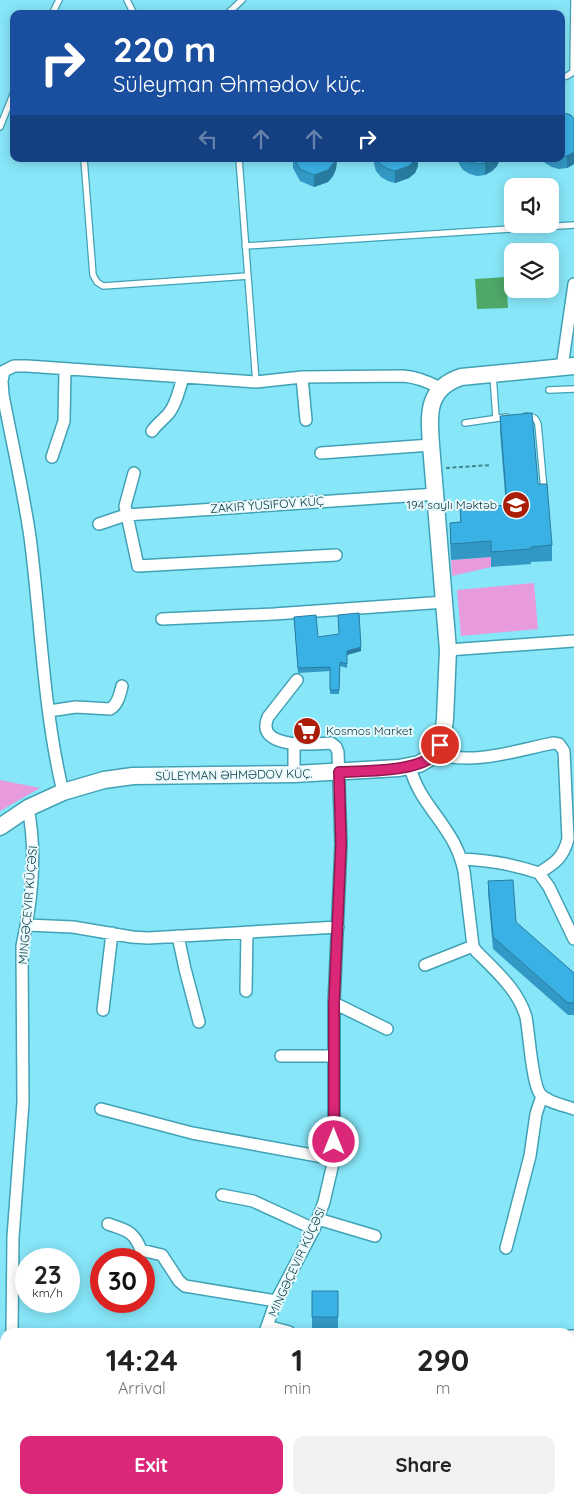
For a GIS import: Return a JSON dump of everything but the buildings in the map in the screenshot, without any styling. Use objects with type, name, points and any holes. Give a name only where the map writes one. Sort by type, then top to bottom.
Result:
[{"type":"street","points":[[539,873],[560,859],[571,839],[569,750],[560,744],[552,743],[477,759],[460,759],[436,754],[443,735],[446,719],[448,650],[430,419],[435,396],[440,388],[450,380],[492,373],[568,367],[574,284]]},
{"type":"street","points":[[63,792],[57,769],[49,711],[29,535],[3,395],[2,369],[14,366],[256,382],[302,377],[413,376],[426,380],[440,388]]},
{"type":"street","points":[[52,457],[64,421],[65,369]]},
{"type":"street","points":[[302,377],[306,420]]},
{"type":"street","points":[[152,431],[157,423],[169,413],[183,378]]},
{"type":"street","points":[[321,453],[431,445]]},
{"type":"street","points":[[134,474],[125,506],[138,566],[336,555]]},
{"type":"street","name":"ZAKIR YUSIFOV KÜÇ","points":[[99,524],[126,515],[436,494]]},
{"type":"street","points":[[162,619],[274,614],[445,602]]},
{"type":"street","points":[[448,650],[574,641]]},
{"type":"street","points":[[294,774],[294,744],[274,739],[268,731],[266,723],[297,680]]},
{"type":"street","points":[[49,711],[76,707],[110,709],[117,702],[122,686]]},
{"type":"street","name":"MINGƏÇEVIR KÜÇƏSI","points":[[266,1328],[276,1301],[316,1224],[329,1186],[334,1159],[334,1003],[341,844],[338,752],[331,743],[294,744]]},
{"type":"street","name":"SÜLEYMAN ƏHMƏDOV KÜÇ.","points":[[0,827],[28,808],[63,792],[104,780],[133,776],[294,774],[410,767],[428,760],[436,754]]},
{"type":"street","points":[[410,767],[414,782],[454,844],[461,859],[473,946],[503,978],[524,1008],[537,1088],[542,1096],[548,1100],[574,1109]]},
{"type":"street","name":"MINGƏÇEVIR KÜÇƏSI","points":[[12,1328],[13,1237],[23,1103],[22,946],[27,925],[33,856],[33,833],[28,808]]},
{"type":"street","points":[[461,859],[483,860],[518,866],[539,873],[549,888],[574,939]]},
{"type":"street","points":[[27,925],[73,927],[132,937],[338,928]]},
{"type":"street","points":[[246,991],[247,932]]},
{"type":"street","points":[[103,1010],[112,933]]},
{"type":"street","points":[[178,936],[199,1022]]},
{"type":"street","points":[[424,965],[473,946]]},
{"type":"street","points":[[334,1003],[387,1029]]},
{"type":"street","points":[[280,1056],[334,1056]]},
{"type":"street","points":[[506,1248],[530,1156],[536,1114],[542,1096]]},
{"type":"street","points":[[101,1109],[192,1133],[334,1159]]},
{"type":"street","points":[[222,1195],[253,1201],[316,1224],[375,1236]]},
{"type":"street","points":[[108,1224],[133,1234],[141,1250],[162,1255],[179,1281],[185,1286],[276,1301]]},
{"type":"lane","points":[[231,10],[242,0]]},
{"type":"lane","points":[[565,76],[573,72],[574,0]]},
{"type":"lane","points":[[0,127],[2,117],[10,100]]},
{"type":"lane","points":[[84,162],[93,275],[97,282],[104,286],[248,276]]},
{"type":"lane","points":[[239,162],[256,382]]},
{"type":"lane","points":[[246,246],[574,225]]},
{"type":"lane","points":[[492,373],[496,418]]},
{"type":"lane","points":[[549,390],[574,389]]},
{"type":"lane","points":[[522,416],[536,418],[538,424],[544,495]]},
{"type":"lane","points":[[466,423],[513,417]]},
{"type":"path","points":[[434,469],[491,465]]},
{"type":"shaded area","points":[[504,277],[504,298],[507,298],[508,308],[477,309],[475,279]]},
{"type":"shaded area","points":[[491,557],[491,567],[452,576],[451,560]]},
{"type":"shaded area","points":[[534,583],[538,629],[461,636],[457,590]]},
{"type":"shaded area","points":[[0,780],[40,788],[0,811]]},
{"type":"place","name":"194 saylı Məktəb","points":[[516,505]]},
{"type":"place","name":"Kosmos Market","points":[[307,731]]},
{"type":"route","points":[[334,1142],[334,1003],[341,844],[339,772],[410,767],[428,760],[436,754],[440,745]]}]
